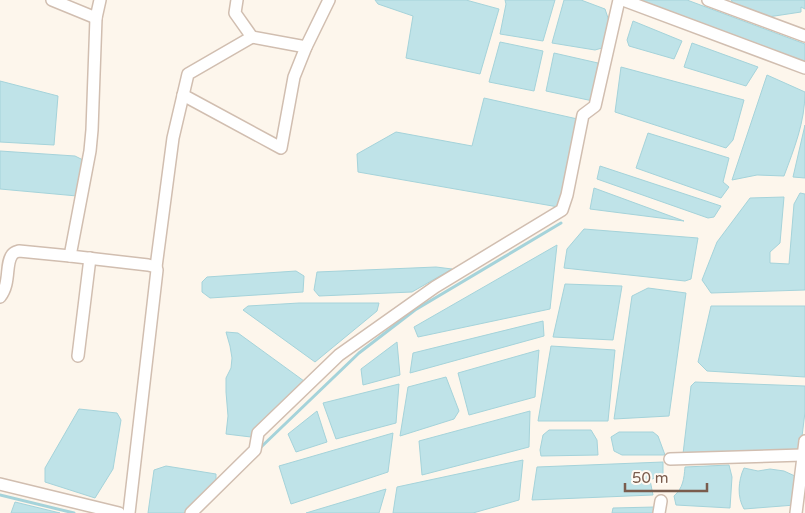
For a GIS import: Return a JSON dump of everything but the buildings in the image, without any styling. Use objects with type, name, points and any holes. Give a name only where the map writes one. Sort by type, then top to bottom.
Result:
[{"type":"street","points":[[52,0],[96,18]]},
{"type":"street","points":[[70,256],[92,137],[96,18],[100,0]]},
{"type":"street","points":[[237,0],[235,13],[252,37]]},
{"type":"street","points":[[184,95],[281,148],[294,77],[329,0]]},
{"type":"street","points":[[193,513],[256,450],[258,433],[339,355],[435,286],[562,210],[584,115],[595,106],[618,0]]},
{"type":"street","points":[[623,0],[805,68]]},
{"type":"street","points":[[708,0],[805,36]]},
{"type":"street","points":[[129,513],[156,268],[173,138],[188,74],[252,37],[306,47]]},
{"type":"street","points":[[0,297],[6,289],[10,259],[15,252],[19,251],[148,265],[156,268]]},
{"type":"street","points":[[78,356],[90,258]]},
{"type":"street","points":[[796,513],[805,442]]},
{"type":"street","points":[[670,458],[803,455]]},
{"type":"street","points":[[0,484],[119,513]]},
{"type":"water","points":[[375,0],[466,0],[499,9],[480,74],[406,58],[413,16],[378,4]]},
{"type":"water","points":[[505,0],[555,0],[543,41],[500,34],[506,4]]},
{"type":"water","points":[[564,0],[581,0],[605,9],[609,21],[602,48],[595,50],[552,43]]},
{"type":"water","points":[[638,0],[687,0],[805,44],[805,62]]},
{"type":"water","points":[[731,0],[805,0],[805,9],[801,7],[801,12],[768,17],[733,3]]},
{"type":"water","points":[[633,21],[682,41],[674,59],[629,46],[627,40]]},
{"type":"water","points":[[500,42],[543,51],[534,91],[489,82]]},
{"type":"water","points":[[692,43],[758,67],[746,86],[684,67]]},
{"type":"water","points":[[554,53],[598,63],[593,101],[546,91]]},
{"type":"water","points":[[621,67],[744,100],[733,140],[726,148],[615,112]]},
{"type":"water","points":[[767,75],[805,92],[801,125],[795,145],[784,176],[757,175],[732,180]]},
{"type":"water","points":[[0,81],[58,96],[54,145],[0,142]]},
{"type":"water","points":[[484,98],[582,120],[564,208],[358,172],[357,154],[396,132],[472,146]]},
{"type":"water","points":[[805,125],[805,178],[793,177]]},
{"type":"water","points":[[648,133],[729,158],[723,182],[729,187],[721,198],[636,168]]},
{"type":"water","points":[[0,151],[75,156],[83,160],[77,196],[0,189]]},
{"type":"water","points":[[600,166],[721,206],[714,217],[708,218],[597,179]]},
{"type":"water","points":[[594,188],[684,221],[590,209]]},
{"type":"water","points":[[800,193],[805,194],[805,290],[711,293],[702,280],[717,242],[750,198],[784,197],[780,243],[770,252],[770,263],[789,264],[794,204]]},
{"type":"water","points":[[584,229],[698,238],[691,279],[685,281],[564,268],[567,249]]},
{"type":"water","points":[[557,245],[550,309],[418,337],[414,327]]},
{"type":"water","points":[[436,267],[452,269],[412,292],[319,296],[314,290],[317,272]]},
{"type":"water","points":[[296,271],[304,276],[303,292],[210,298],[202,292],[202,282],[207,277]]},
{"type":"water","points":[[565,284],[622,286],[613,340],[553,337]]},
{"type":"water","points":[[648,288],[686,293],[669,416],[614,419],[632,296]]},
{"type":"water","points":[[299,303],[379,303],[377,311],[315,362],[243,310],[248,306]]},
{"type":"water","points":[[711,306],[805,306],[805,377],[707,371],[698,362]]},
{"type":"water","points":[[543,321],[544,336],[410,373],[413,353]]},
{"type":"water","points":[[226,332],[238,333],[304,381],[251,437],[226,434],[228,416],[226,378],[231,368],[232,358]]},
{"type":"water","points":[[397,342],[400,375],[363,385],[361,369]]},
{"type":"water","points":[[551,346],[615,350],[608,421],[538,421]]},
{"type":"water","points":[[539,350],[535,397],[469,415],[458,373]]},
{"type":"water","points":[[446,377],[459,411],[454,419],[400,436],[408,387]]},
{"type":"water","points":[[695,382],[805,386],[805,412],[800,453],[683,454],[691,386]]},
{"type":"water","points":[[399,384],[396,423],[336,439],[323,403]]},
{"type":"water","points":[[79,409],[117,413],[121,420],[113,469],[95,498],[45,482],[45,468]]},
{"type":"water","points":[[317,411],[327,442],[296,452],[288,434]]},
{"type":"water","points":[[530,411],[529,447],[422,475],[419,441]]},
{"type":"water","points":[[549,430],[591,430],[597,440],[598,455],[541,456],[540,450],[543,435]]},
{"type":"water","points":[[619,432],[653,432],[658,436],[665,455],[622,455],[614,451],[611,437]]},
{"type":"water","points":[[393,433],[388,472],[291,504],[279,466]]},
{"type":"water","points":[[523,460],[519,500],[473,513],[393,513],[397,487]]},
{"type":"water","points":[[663,462],[663,474],[650,480],[653,495],[532,500],[537,467]]},
{"type":"water","points":[[729,465],[732,477],[730,508],[676,505],[674,496],[682,483],[685,467]]},
{"type":"water","points":[[166,466],[216,474],[216,485],[186,513],[148,513],[154,470]]},
{"type":"water","points":[[744,468],[758,471],[770,469],[784,471],[797,477],[795,505],[744,509],[739,489],[740,478]]},
{"type":"water","points":[[386,489],[379,513],[306,513]]},
{"type":"water","points":[[15,502],[60,513],[11,513]]},
{"type":"water","points":[[655,507],[655,513],[612,513],[613,508]]},
{"type":"waterway","points":[[259,449],[359,353],[415,310],[561,223]]},
{"type":"waterway","points":[[0,495],[74,513]]}]
